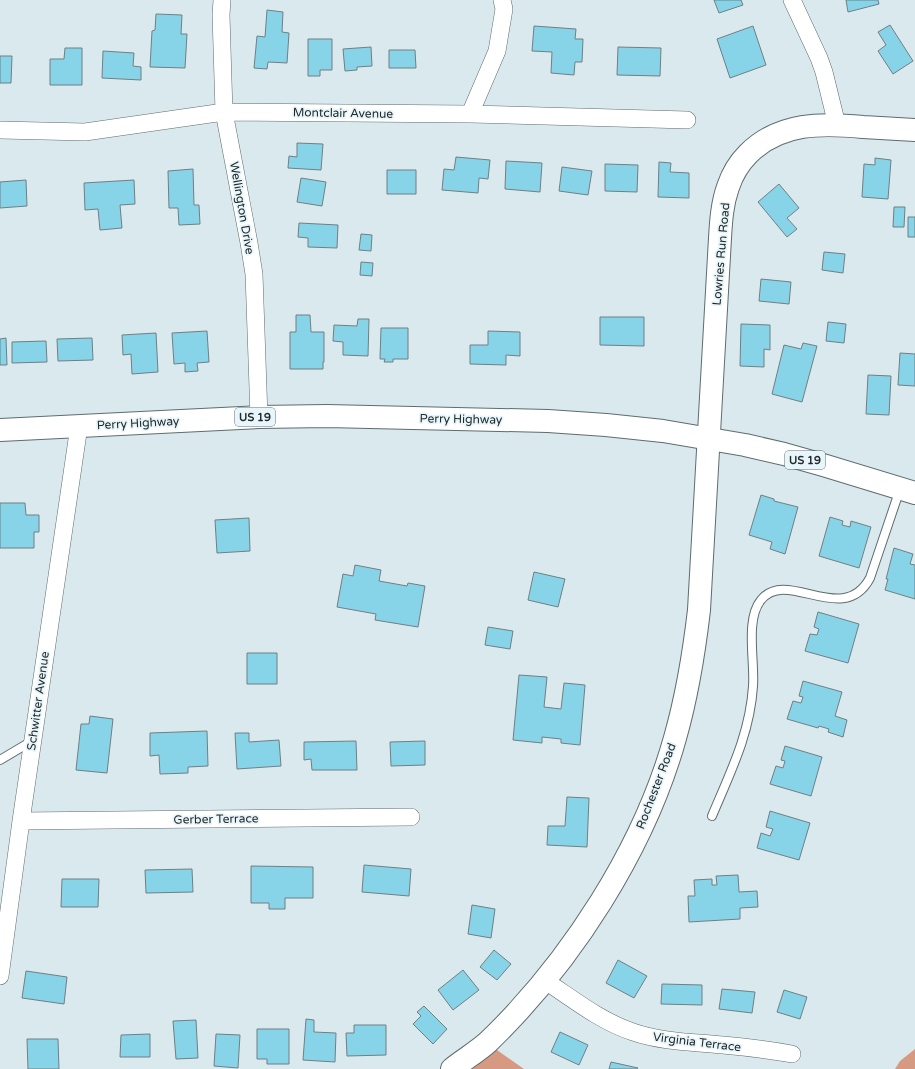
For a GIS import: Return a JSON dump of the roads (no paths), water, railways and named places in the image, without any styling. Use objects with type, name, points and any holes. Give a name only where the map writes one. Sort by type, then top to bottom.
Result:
[{"type":"street","name":"Wellington Drive","points":[[222,0],[221,15],[224,112],[254,274],[259,417]]},
{"type":"street","points":[[470,114],[497,51],[504,9],[502,0]]},
{"type":"street","points":[[792,0],[819,58],[837,124]]},
{"type":"street","name":"Montclair Avenue","points":[[0,130],[85,132],[224,112],[470,114],[687,120]]},
{"type":"street","name":"Lowries Run Road","points":[[708,438],[720,238],[724,203],[734,172],[743,159],[756,146],[770,137],[786,130],[802,126],[837,124],[915,130]]},
{"type":"street","name":"Perry Highway","points":[[0,430],[259,417],[326,416],[548,421],[620,426],[663,431],[745,445],[784,454],[908,490]]},
{"type":"street","name":"Schwitter Avenue","points":[[0,976],[21,821],[79,426]]},
{"type":"street","name":"Rochester Road","points":[[452,1069],[487,1043],[520,1008],[544,980],[589,920],[622,865],[652,801],[675,739],[690,677],[701,575],[708,438]]},
{"type":"street","name":"Gerber Terrace","points":[[21,821],[411,817]]},
{"type":"street","name":"Virginia Terrace","points":[[544,980],[591,1012],[633,1032],[655,1038],[682,1042],[750,1048],[792,1054]]},
{"type":"lane","points":[[712,816],[738,756],[749,719],[753,684],[752,628],[756,607],[761,599],[768,593],[775,591],[793,590],[839,599],[850,597],[859,593],[866,586],[870,578],[908,490]]},
{"type":"lane","points":[[0,760],[33,740]]}]
